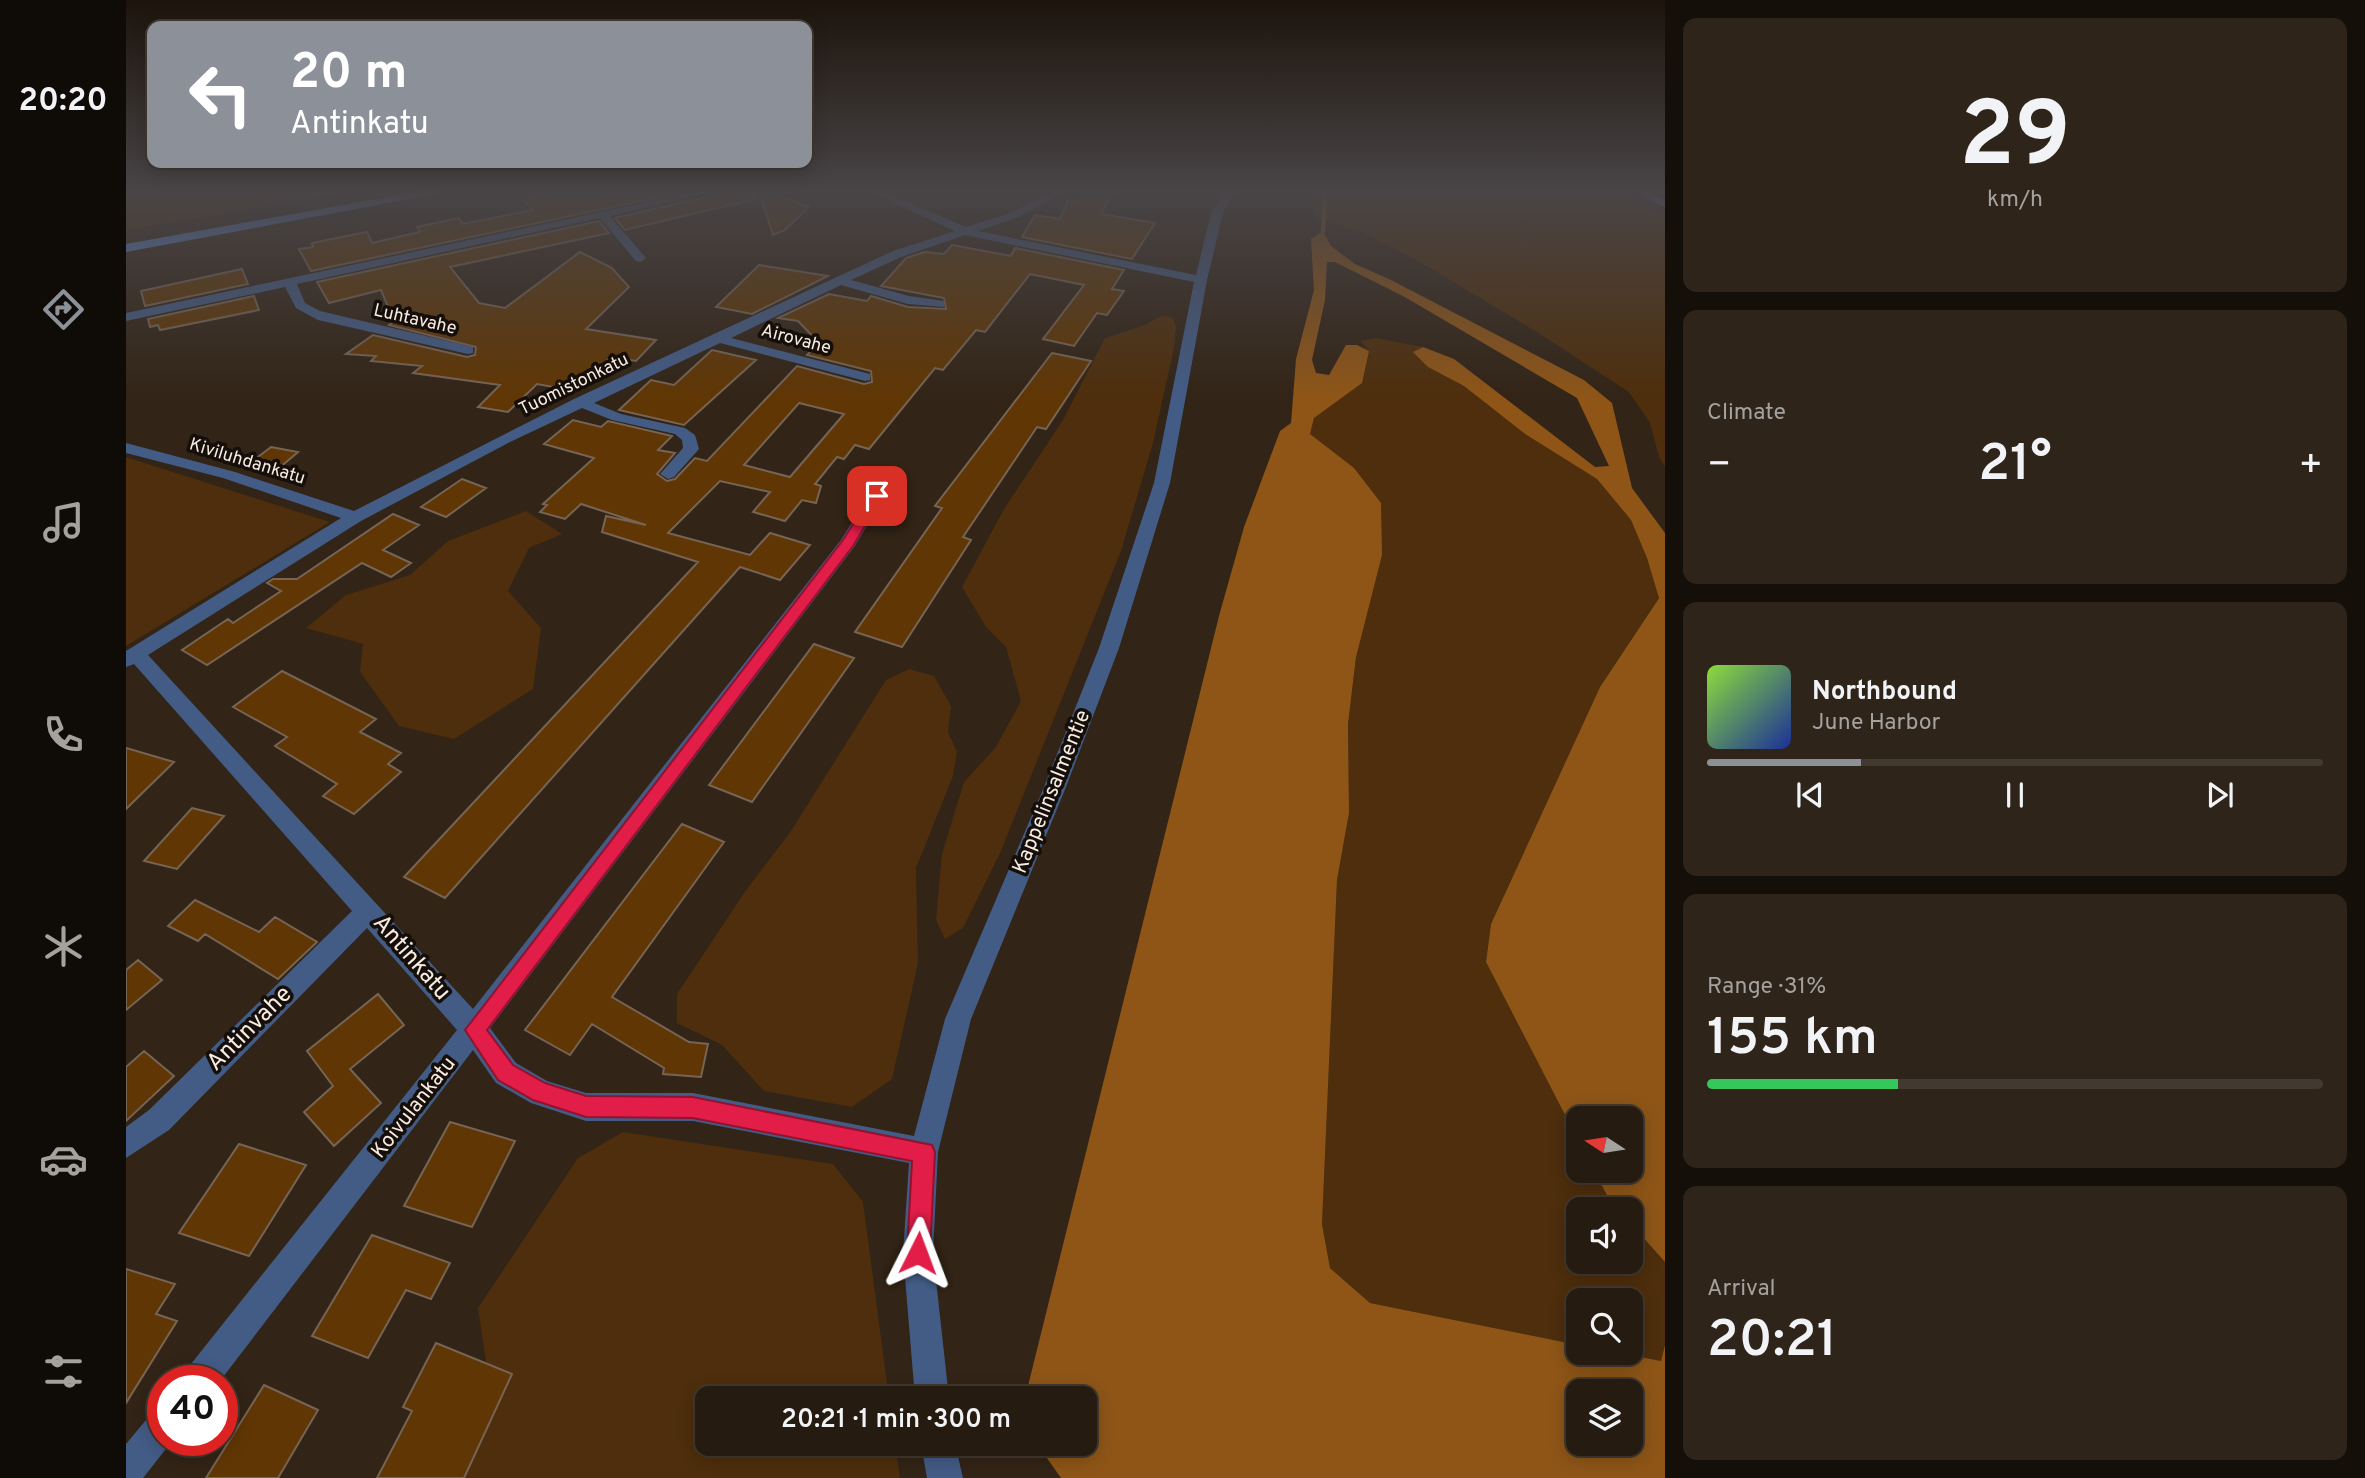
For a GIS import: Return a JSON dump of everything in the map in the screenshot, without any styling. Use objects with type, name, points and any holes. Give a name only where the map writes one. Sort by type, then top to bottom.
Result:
[{"type":"street","points":[[126,317],[393,260]]},
{"type":"street","name":"Tuomistonkatu","points":[[131,657],[355,517],[579,402],[886,260]]},
{"type":"street","points":[[1103,260],[1201,280]]},
{"type":"street","name":"Kappelinsalmentie","points":[[931,1386],[918,1253],[924,1152],[958,1019],[1055,787],[1109,648],[1138,559],[1162,483],[1206,260]]},
{"type":"street","points":[[839,281],[908,300],[939,304]]},
{"type":"street","name":"Luhtavahe","points":[[290,282],[294,298],[301,309],[323,317],[468,350]]},
{"type":"street","name":"Airovahe","points":[[718,338],[864,377]]},
{"type":"street","points":[[579,402],[617,417],[680,430],[690,438],[691,449],[668,474]]},
{"type":"street","name":"Kiviluhdankatu","points":[[126,448],[229,475],[355,517]]},
{"type":"street","name":"Koivulankatu","points":[[212,1365],[475,1030],[848,543],[877,496]]},
{"type":"street","name":"Antinkatu","points":[[131,657],[369,910],[475,1030],[506,1073],[541,1093],[586,1107],[693,1107],[924,1152]]},
{"type":"street","name":"Antinvahe","points":[[126,1144],[159,1120],[369,910]]},
{"type":"street","points":[[126,1471],[147,1445]]},
{"type":"street","points":[[940,1456],[945,1478]]},
{"type":"shaded area","points":[[1312,260],[1350,260],[1584,380],[1612,403],[1632,488],[1665,533],[1665,1262],[1643,1237],[1643,1197],[1608,1197],[1600,1183],[1643,1183],[1643,1106],[1566,1106],[1566,1117],[1486,962],[1491,924],[1600,687],[1659,598],[1647,558],[1631,520],[1597,479],[1525,434],[1464,386],[1428,367],[1413,352],[1423,347],[1454,359],[1595,467],[1609,466],[1577,398],[1403,296],[1335,262],[1327,262],[1325,300],[1312,360],[1316,373],[1329,375],[1346,345],[1357,345],[1369,351],[1362,383],[1314,418],[1310,434],[1354,468],[1381,503],[1382,555],[1356,657],[1348,724],[1349,813],[1337,880],[1322,1224],[1330,1268],[1370,1303],[1566,1343],[1566,1365],[1643,1365],[1643,1357],[1661,1361],[1665,1345],[1665,1478],[1061,1478],[1045,1456],[1097,1456],[1097,1386],[1028,1386],[1219,616],[1244,527],[1280,431],[1291,423],[1296,359],[1314,290]]},
{"type":"shaded area","points":[[1417,260],[1665,260],[1665,467],[1659,457],[1650,423],[1629,392],[1537,332]]},
{"type":"shaded area","points":[[1161,316],[1172,317],[1176,326],[1174,348],[1153,443],[1121,551],[1001,851],[963,928],[945,939],[936,920],[942,854],[964,782],[996,747],[1021,701],[1006,647],[986,627],[962,587],[1004,509],[1063,420],[1105,338],[1145,325]]},
{"type":"shaded area","points":[[1376,338],[1423,347],[1414,352],[1428,367],[1464,386],[1525,434],[1597,479],[1631,520],[1659,597],[1600,687],[1491,924],[1486,962],[1566,1117],[1566,1183],[1600,1183],[1608,1197],[1566,1197],[1566,1274],[1643,1274],[1643,1237],[1665,1262],[1665,1345],[1661,1361],[1643,1357],[1643,1288],[1566,1288],[1566,1343],[1370,1303],[1330,1268],[1322,1224],[1337,880],[1349,813],[1348,724],[1356,657],[1310,434],[1314,418],[1369,351],[1360,341]]},
{"type":"shaded area","points":[[126,457],[330,522],[126,646]]},
{"type":"shaded area","points":[[526,511],[562,534],[529,548],[508,591],[541,628],[533,689],[454,739],[399,726],[360,672],[363,644],[306,628],[346,595],[410,575],[448,541]]},
{"type":"shaded area","points":[[909,669],[934,676],[951,706],[948,732],[957,752],[953,776],[916,868],[918,963],[892,1079],[852,1107],[764,1091],[722,1045],[677,1023],[677,994],[744,893],[791,831],[886,680]]},
{"type":"shaded area","points":[[623,1132],[833,1164],[863,1202],[887,1386],[695,1386],[695,1456],[897,1456],[900,1478],[446,1478],[492,1402],[478,1308],[578,1158]]},
{"type":"building","points":[[305,260],[363,260],[311,271]]},
{"type":"building","points":[[419,260],[483,260],[450,267],[479,303],[505,308],[569,260],[596,260],[612,268],[629,287],[586,329],[656,340],[636,361],[611,357],[576,391],[537,384],[508,412],[478,407],[500,385],[413,373],[422,366],[371,361],[376,356],[346,354],[373,335],[467,357],[475,355],[476,347],[389,325],[394,321],[381,290],[329,303],[317,282]]},
{"type":"building","points":[[904,260],[1074,260],[1124,270],[1112,289],[1124,291],[1107,315],[1097,313],[1074,346],[1043,339],[1084,285],[1030,274],[985,332],[976,330],[943,370],[935,368],[869,449],[855,445],[844,459],[837,457],[815,484],[821,486],[816,503],[802,500],[785,521],[753,512],[770,492],[720,481],[668,533],[750,555],[770,533],[810,545],[780,580],[740,567],[445,898],[404,877],[698,562],[602,532],[606,516],[646,525],[581,504],[565,519],[540,512],[547,505],[543,504],[594,458],[544,444],[573,420],[601,427],[608,421],[672,436],[658,450],[675,453],[657,474],[667,481],[675,479],[695,458],[707,461],[797,366],[864,384],[872,382],[871,371],[807,355],[819,343],[798,321],[778,318],[829,294],[867,301],[871,296],[908,307],[946,309],[944,298],[881,286]],"holes":[[[799,403],[844,414],[790,477],[744,465]]]},
{"type":"building","points":[[759,265],[828,276],[752,314],[716,307]]},
{"type":"building","points":[[242,269],[248,284],[145,306],[141,291]]},
{"type":"building","points":[[254,296],[259,310],[160,330],[158,325],[150,327],[148,319]]},
{"type":"building","points":[[712,350],[756,360],[684,425],[619,410],[651,380],[674,385]]},
{"type":"building","points":[[1052,353],[1091,361],[1046,429],[1037,427],[963,537],[971,540],[902,647],[855,632],[942,508],[935,506]]},
{"type":"building","points":[[271,447],[298,452],[278,469],[250,463]]},
{"type":"building","points":[[462,479],[486,488],[446,517],[421,507]]},
{"type":"building","points":[[393,514],[419,525],[383,550],[411,563],[391,577],[362,563],[207,665],[182,650],[228,619],[233,623],[281,591],[267,583],[273,579],[297,579]]},
{"type":"building","points":[[814,644],[854,658],[752,802],[709,785]]},
{"type":"building","points":[[282,671],[376,719],[360,732],[401,753],[388,764],[401,772],[354,814],[323,796],[337,784],[275,746],[287,737],[233,707]]},
{"type":"building","points":[[126,748],[174,762],[126,809]]},
{"type":"building","points":[[192,808],[224,816],[177,869],[144,861]]},
{"type":"building","points":[[682,824],[724,842],[612,997],[689,1042],[708,1044],[701,1077],[663,1074],[664,1068],[592,1024],[570,1055],[525,1030]]},
{"type":"building","points":[[195,900],[259,932],[275,917],[317,942],[278,979],[205,934],[198,941],[168,926]]},
{"type":"building","points":[[138,960],[162,980],[126,1010],[126,970]]},
{"type":"building","points":[[378,994],[404,1025],[350,1069],[381,1103],[334,1146],[304,1112],[333,1086],[307,1051]]},
{"type":"building","points":[[144,1051],[174,1076],[126,1121],[126,1067]]},
{"type":"building","points":[[450,1122],[515,1141],[472,1227],[404,1206]]},
{"type":"building","points":[[239,1144],[306,1165],[249,1256],[179,1233]]},
{"type":"building","points":[[372,1235],[450,1263],[431,1299],[406,1290],[368,1358],[312,1336]]},
{"type":"building","points":[[126,1269],[175,1284],[156,1314],[177,1321],[150,1365],[147,1365],[126,1403]]},
{"type":"building","points":[[436,1343],[512,1374],[464,1478],[377,1478],[412,1411],[403,1407]]},
{"type":"building","points":[[264,1385],[318,1410],[278,1478],[206,1478],[220,1456],[238,1456],[238,1427]]},
{"type":"route","points":[[877,496],[848,543],[475,1030],[506,1073],[541,1093],[586,1107],[693,1107],[924,1152],[918,1253]]}]
